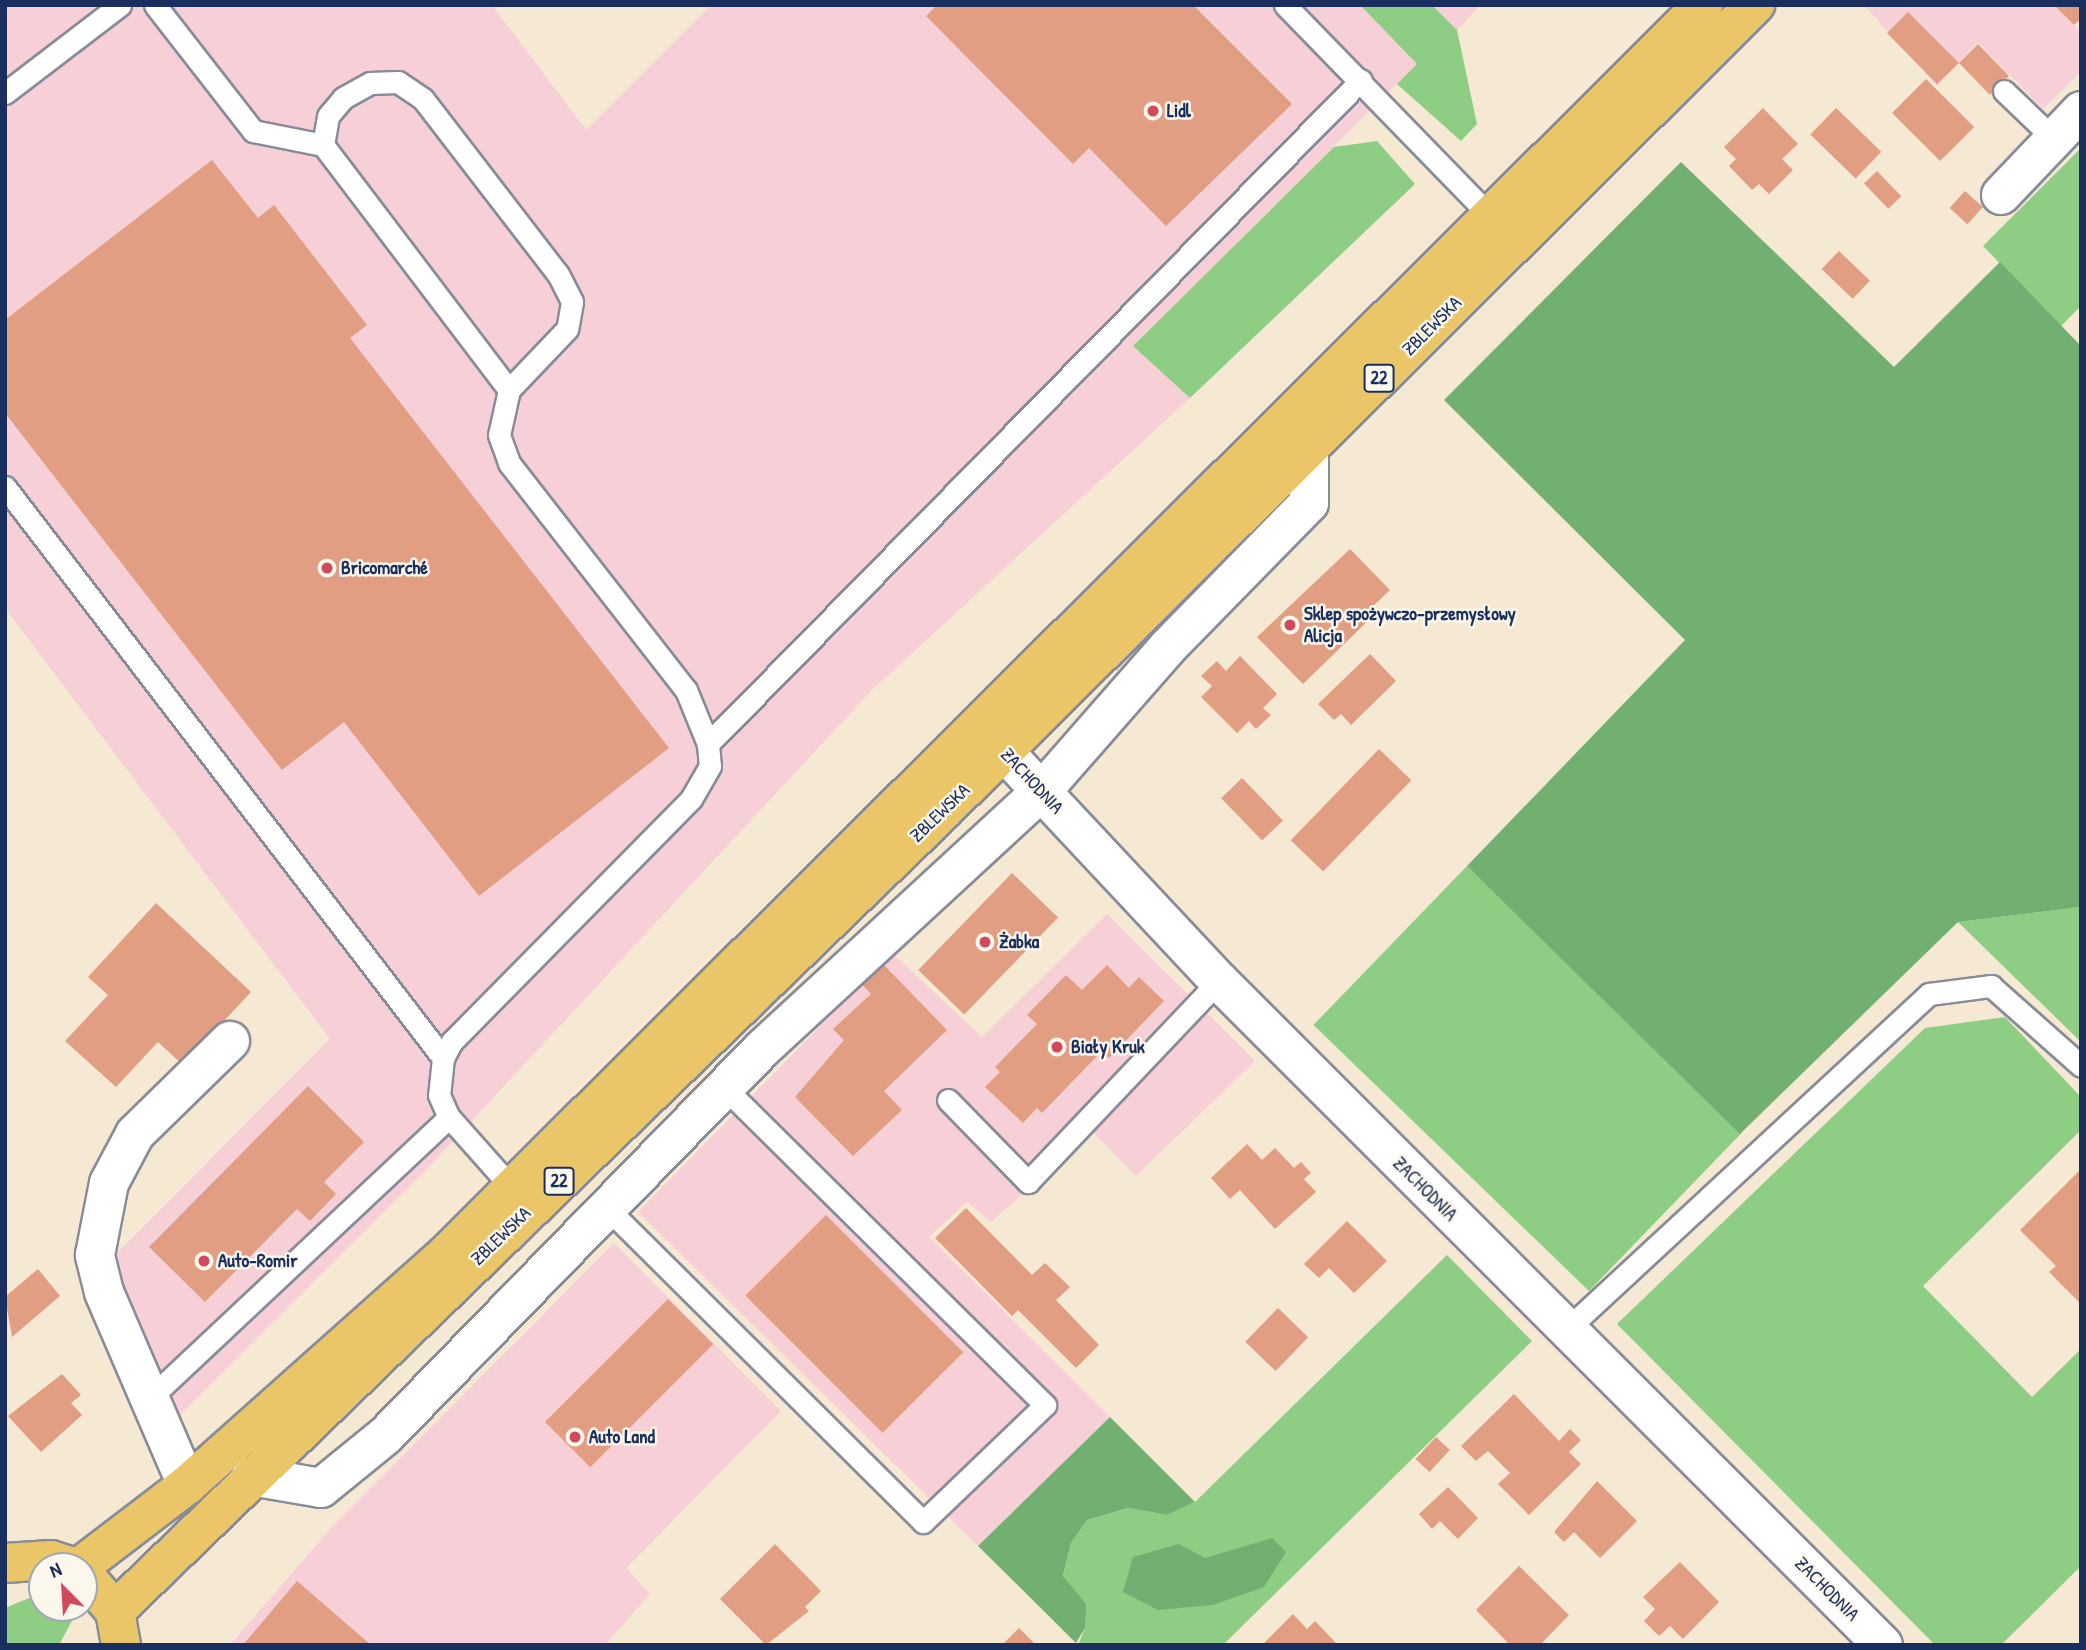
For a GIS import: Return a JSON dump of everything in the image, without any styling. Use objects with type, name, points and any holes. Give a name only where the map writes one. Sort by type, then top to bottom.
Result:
[{"type":"main road","name":"ZBLEWSKA","points":[[98,1553],[187,1485],[512,1188],[977,723],[1703,5]]},
{"type":"main road","name":"ZBLEWSKA","points":[[118,1628],[251,1476],[1003,750],[1755,5]]},
{"type":"main road","points":[[5,1563],[28,1562]]},
{"type":"main road","name":"22","points":[[98,1597],[118,1628]]},
{"type":"street","points":[[2001,195],[2081,111]]},
{"type":"street","points":[[251,1476],[321,1488],[386,1435],[610,1211],[725,1088],[1042,791],[1167,648],[1309,503],[1308,449]]},
{"type":"street","name":"ZACHODNIA","points":[[977,723],[1219,981],[1883,1645]]},
{"type":"street","points":[[187,1485],[104,1292],[95,1255],[99,1220],[135,1134],[230,1041]]},
{"type":"lane","points":[[5,93],[120,5]]},
{"type":"lane","points":[[155,5],[253,131],[323,145],[509,390]]},
{"type":"lane","points":[[1285,5],[1361,80],[1490,216]]},
{"type":"lane","points":[[708,744],[1361,80]]},
{"type":"lane","points":[[323,145],[328,116],[343,98],[370,83],[398,82],[423,99],[558,274],[572,302],[567,329],[509,390],[499,435],[509,463],[686,690],[708,744],[710,766],[691,799],[452,1041],[443,1058],[439,1096],[449,1117],[512,1188]]},
{"type":"lane","points":[[2004,91],[2054,139]]},
{"type":"lane","points":[[5,487],[443,1058]]},
{"type":"lane","points":[[948,1100],[1028,1182],[1219,981]]},
{"type":"lane","points":[[1566,1330],[1929,994],[1991,986],[2081,1066]]},
{"type":"lane","points":[[610,1211],[923,1522],[1045,1405],[725,1088]]},
{"type":"lane","points":[[150,1398],[449,1117]]},
{"type":"shaded area","points":[[5,5],[492,5],[586,130],[711,5],[1360,5],[1417,64],[1133,346],[1190,398],[871,691],[428,1168],[170,1425],[109,1261],[330,1039],[5,608]]},
{"type":"shaded area","points":[[1432,5],[1481,5],[1457,30]]},
{"type":"shaded area","points":[[1864,5],[2054,5],[2081,32],[2081,72],[2043,109],[1978,42],[1937,86]]},
{"type":"shaded area","points":[[1107,914],[1255,1061],[1136,1176],[1093,1132],[991,1222],[967,1202],[929,1237],[1110,1417],[978,1546],[638,1212],[892,953],[982,1037]]},
{"type":"shaded area","points":[[614,1243],[781,1411],[626,1568],[650,1594],[605,1645],[230,1645],[332,1527]]},
{"type":"green space","points":[[1360,5],[1432,5],[1457,30],[1477,124],[1461,141],[1397,84],[1417,64]]},
{"type":"green space","points":[[1377,141],[1415,184],[1190,398],[1133,346],[1334,147]]},
{"type":"green space","points":[[2081,148],[2081,306],[2061,326],[1983,246]]},
{"type":"green space","points":[[1681,162],[1894,367],[2000,262],[2081,346],[2081,907],[1958,922],[1740,1134],[1467,866],[1685,640],[1444,400]]},
{"type":"green space","points":[[1467,866],[1743,1132],[1589,1291],[1313,1025]]},
{"type":"green space","points":[[2081,907],[2081,1042],[1958,922]]},
{"type":"green space","points":[[2005,1017],[2081,1097],[2081,1130],[1923,1286],[2032,1397],[2081,1349],[2081,1566],[2001,1645],[1935,1645],[1617,1324],[1925,1028]]},
{"type":"green space","points":[[1447,1255],[1532,1341],[1223,1645],[1078,1645],[1085,1628],[1063,1577],[1071,1543],[1087,1520],[1130,1508],[1167,1515],[1195,1502]]},
{"type":"green space","points":[[1110,1417],[1195,1502],[1167,1515],[1129,1508],[1087,1520],[1071,1543],[1063,1576],[1086,1604],[1085,1628],[1076,1643],[978,1546]]},
{"type":"green space","points":[[1272,1538],[1286,1552],[1264,1587],[1213,1605],[1158,1610],[1123,1592],[1133,1557],[1179,1544],[1205,1558]]},
{"type":"green space","points":[[28,1598],[28,1622],[71,1622],[59,1645],[5,1645],[5,1608]]},
{"type":"building","name":"Lidl","points":[[937,5],[1193,5],[1292,104],[1166,226],[1089,148],[1073,164],[926,16]]},
{"type":"building","points":[[2054,5],[2081,5],[2081,19],[2074,25]]},
{"type":"building","points":[[1908,12],[1959,63],[1937,84],[1887,33]]},
{"type":"building","points":[[1978,44],[2009,76],[1990,95],[1959,63]]},
{"type":"building","points":[[1926,79],[1974,127],[1940,161],[1892,113]]},
{"type":"building","points":[[1763,108],[1798,144],[1782,159],[1793,170],[1769,194],[1759,184],[1752,190],[1729,166],[1736,159],[1724,147]]},
{"type":"building","points":[[1836,108],[1881,152],[1856,178],[1810,135]]},
{"type":"building","name":"Bricomarché","points":[[212,160],[258,218],[274,205],[367,325],[350,338],[669,748],[479,896],[344,722],[282,770],[5,413],[5,320]]},
{"type":"building","points":[[1877,171],[1901,196],[1888,209],[1864,184]]},
{"type":"building","points":[[1965,191],[1983,207],[1967,224],[1950,208]]},
{"type":"building","points":[[1839,251],[1870,281],[1853,299],[1822,269]]},
{"type":"building","points":[[1350,549],[1390,590],[1371,608],[1376,613],[1303,684],[1257,637]]},
{"type":"building","points":[[1370,654],[1396,681],[1351,725],[1341,714],[1334,720],[1318,704]]},
{"type":"building","points":[[1240,656],[1277,694],[1263,708],[1271,715],[1256,729],[1249,721],[1237,733],[1201,697],[1212,686],[1201,676],[1217,661],[1226,671]]},
{"type":"building","points":[[1379,749],[1411,780],[1323,872],[1291,840]]},
{"type":"building","points":[[1242,778],[1283,820],[1262,841],[1221,798]]},
{"type":"building","points":[[1012,873],[1058,917],[964,1015],[918,970]]},
{"type":"building","points":[[156,903],[251,992],[183,1065],[158,1042],[116,1087],[65,1041],[108,995],[88,977]]},
{"type":"building","points":[[881,962],[947,1030],[884,1091],[902,1110],[853,1156],[795,1097],[844,1040],[833,1029],[871,994],[860,982]]},
{"type":"building","points":[[1107,965],[1129,988],[1139,977],[1164,1001],[1109,1058],[1102,1051],[1042,1113],[1037,1108],[1023,1123],[985,1087],[1000,1072],[995,1067],[1037,1024],[1027,1015],[1066,975],[1082,990]]},
{"type":"building","points":[[308,1086],[364,1142],[324,1182],[336,1194],[310,1221],[297,1209],[205,1302],[149,1247]]},
{"type":"building","points":[[1247,1144],[1262,1160],[1275,1148],[1294,1168],[1301,1162],[1311,1173],[1304,1179],[1316,1192],[1275,1229],[1240,1190],[1230,1199],[1211,1178]]},
{"type":"building","points":[[2081,1169],[2081,1304],[2049,1272],[2056,1266],[2020,1230]]},
{"type":"building","points":[[966,1208],[1032,1275],[1045,1263],[1070,1287],[1056,1300],[1099,1345],[1076,1368],[1018,1310],[1012,1316],[935,1238]]},
{"type":"building","points":[[826,1215],[963,1352],[883,1433],[745,1296]]},
{"type":"building","points":[[1347,1221],[1387,1261],[1354,1293],[1329,1268],[1319,1278],[1304,1264]]},
{"type":"building","points":[[38,1269],[60,1296],[12,1337],[5,1297]]},
{"type":"building","points":[[668,1299],[713,1344],[590,1467],[545,1422]]},
{"type":"building","points":[[1278,1308],[1308,1337],[1276,1371],[1245,1342]]},
{"type":"building","points":[[62,1374],[81,1395],[71,1403],[82,1415],[41,1452],[8,1416]]},
{"type":"building","points":[[1514,1394],[1559,1441],[1570,1429],[1581,1440],[1569,1452],[1581,1464],[1529,1515],[1498,1484],[1510,1473],[1488,1451],[1476,1461],[1461,1446]]},
{"type":"building","points":[[1436,1437],[1450,1450],[1429,1472],[1416,1459]]},
{"type":"building","points":[[1597,1481],[1637,1521],[1600,1558],[1574,1532],[1564,1542],[1554,1532]]},
{"type":"building","points":[[1448,1487],[1478,1518],[1458,1539],[1440,1521],[1432,1529],[1419,1514]]},
{"type":"building","points":[[775,1544],[821,1591],[805,1607],[809,1611],[766,1645],[720,1599]]},
{"type":"building","points":[[1680,1562],[1719,1602],[1683,1639],[1670,1626],[1659,1636],[1644,1621],[1655,1609],[1643,1597]]},
{"type":"building","points":[[1519,1566],[1569,1615],[1540,1645],[1510,1645],[1476,1610]]},
{"type":"building","points":[[297,1581],[371,1645],[243,1645]]},
{"type":"building","points":[[1293,1614],[1307,1629],[1315,1621],[1338,1645],[1262,1645]]},
{"type":"building","points":[[1019,1628],[1036,1645],[1002,1645]]},
{"type":"place","name":"Lidl","points":[[1153,111]]},
{"type":"place","name":"Bricomarché","points":[[327,568]]},
{"type":"place","name":"Sklep spożywczo-przemysłowy Alicja","points":[[1290,625]]},
{"type":"place","name":"Żabka","points":[[985,942]]},
{"type":"place","name":"Biały Kruk","points":[[1057,1047]]},
{"type":"place","name":"Auto-Romir","points":[[204,1261]]},
{"type":"place","name":"Auto Land","points":[[575,1437]]}]
